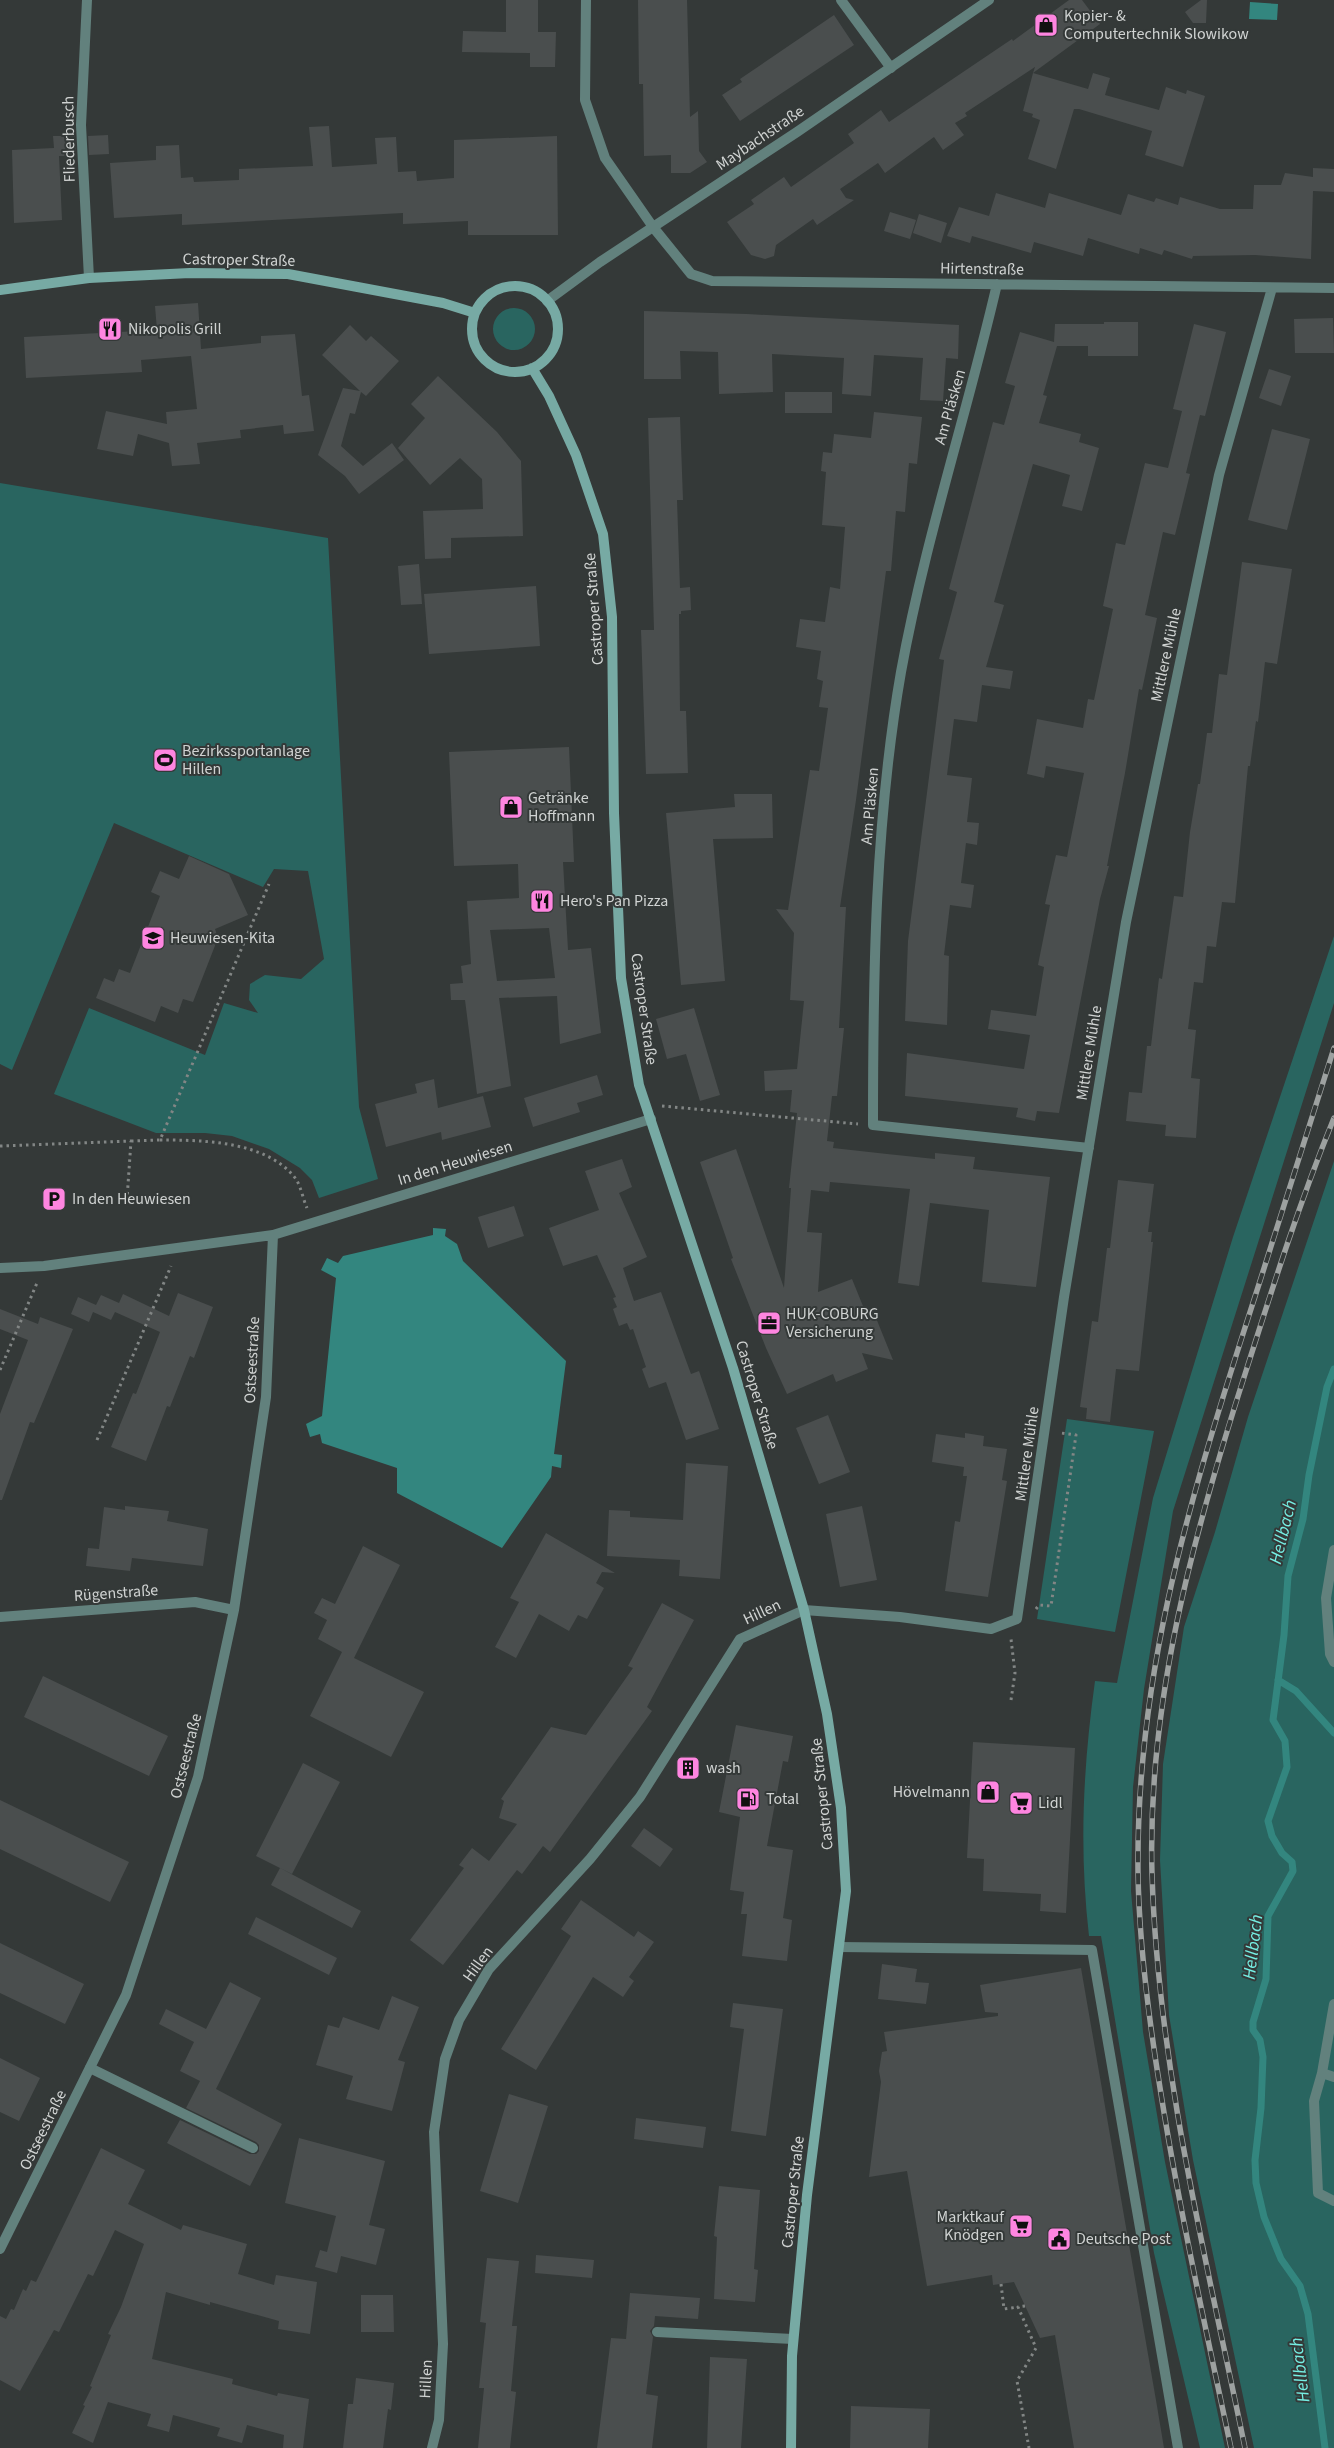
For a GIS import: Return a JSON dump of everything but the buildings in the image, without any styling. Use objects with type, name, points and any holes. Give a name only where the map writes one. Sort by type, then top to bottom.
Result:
[{"type":"main road","name":"Castroper Straße","points":[[0,290],[89,278],[190,273],[288,274],[425,299],[475,313]]},
{"type":"main road","points":[[514,286],[538,293],[547,301],[554,312],[557,338],[552,350],[544,360],[532,368],[508,371],[496,367],[485,360],[477,350],[473,338],[475,313],[481,302],[490,294],[502,288],[514,286]]},
{"type":"main road","name":"Castroper Straße","points":[[532,368],[549,396],[576,455],[603,534],[612,617],[614,813],[621,978],[639,1085],[733,1368],[804,1610],[827,1714],[841,1808],[846,1891],[807,2195],[793,2339],[790,2448]]},
{"type":"street","name":"Fliederbusch","points":[[87,0],[81,125],[89,278]]},
{"type":"street","name":"Hirtenstraße","points":[[586,0],[585,100],[605,158],[652,227],[691,274],[712,281],[1334,288]]},
{"type":"street","points":[[841,0],[891,68]]},
{"type":"street","name":"Maybachstraße","points":[[547,301],[652,227],[891,68],[989,0]]},
{"type":"street","name":"Am Pläsken","points":[[872,1125],[872,980],[884,800],[901,673],[923,567],[997,284]]},
{"type":"street","name":"Mittlere Mühle","points":[[1006,1623],[1017,1619],[1046,1431],[1064,1297],[1126,922],[1219,475],[1272,288]]},
{"type":"street","name":"In den Heuwiesen","points":[[0,1268],[44,1266],[273,1235],[651,1119]]},
{"type":"street","points":[[872,1125],[1089,1148]]},
{"type":"street","name":"Ostseestraße","points":[[0,2250],[126,1995],[198,1777],[234,1610],[266,1398],[273,1235]]},
{"type":"street","points":[[1334,1550],[1326,1598],[1330,1654],[1334,1662]]},
{"type":"street","name":"Rügenstraße","points":[[0,1617],[195,1602],[234,1610]]},
{"type":"street","points":[[804,1610],[900,1617],[991,1629],[1006,1623]]},
{"type":"street","name":"Hillen","points":[[432,2448],[439,2420],[443,2344],[434,2132],[445,2059],[459,2020],[489,1969],[590,1859],[640,1797],[740,1639],[804,1610]]},
{"type":"street","points":[[838,1947],[1092,1950],[1178,2448]]},
{"type":"street","points":[[1334,2004],[1322,2073],[1314,2101],[1318,2193],[1334,2201]]},
{"type":"street","points":[[90,2068],[253,2148]]},
{"type":"street","points":[[1322,2073],[1334,2077]]},
{"type":"street","points":[[657,2332],[793,2339]]},
{"type":"path","points":[[160,1140],[269,884]]},
{"type":"path","points":[[644,1104],[872,1125]]},
{"type":"path","points":[[0,1146],[205,1140],[239,1146],[276,1160],[296,1180],[312,1223]]},
{"type":"path","points":[[127,1199],[131,1141]]},
{"type":"path","points":[[98,1440],[179,1247]]},
{"type":"path","points":[[0,1370],[44,1266]]},
{"type":"path","points":[[1035,1611],[1039,1605],[1051,1606],[1076,1434],[1046,1431]]},
{"type":"path","points":[[1006,1623],[1010,1630],[1015,1673],[1010,1700]]},
{"type":"path","points":[[1001,2284],[1004,2309],[1025,2306]]},
{"type":"path","points":[[1018,2307],[1036,2348],[1017,2381],[1029,2448]]},
{"type":"shaded area","points":[[1250,2],[1278,4],[1277,20],[1249,19]]},
{"type":"shaded area","points":[[510,308],[518,308],[529,314],[535,329],[529,344],[518,350],[510,350],[499,344],[493,333],[493,325],[499,314]]},
{"type":"shaded area","points":[[0,483],[328,538],[359,1107],[378,1179],[319,1198],[312,1180],[300,1168],[269,1149],[232,1136],[205,1133],[156,1133],[54,1094],[89,1008],[205,1055],[224,1003],[258,1013],[249,1000],[250,984],[265,975],[301,979],[324,959],[308,871],[274,869],[263,887],[114,823],[12,1070],[0,1064]]},
{"type":"shaded area","points":[[1334,936],[1334,1003],[1173,1511],[1144,1689],[1133,1787],[1131,1891],[1143,2032],[1165,2162],[1225,2448],[1200,2448],[1154,2253],[1101,1936],[1089,1936],[1083,1840],[1085,1777],[1095,1681],[1117,1683],[1153,1498],[1233,1237]]},
{"type":"shaded area","points":[[1334,1161],[1334,2448],[1254,2448],[1193,2160],[1169,2015],[1160,1860],[1163,1764],[1184,1627],[1215,1532],[1248,1417]]},
{"type":"shaded area","points":[[433,1228],[446,1229],[445,1236],[457,1244],[463,1261],[566,1361],[554,1454],[562,1455],[561,1468],[552,1466],[551,1477],[502,1548],[397,1493],[397,1468],[322,1443],[320,1434],[310,1437],[306,1424],[322,1416],[336,1278],[321,1270],[327,1258],[338,1263],[343,1256],[433,1235]]},
{"type":"shaded area","points":[[1067,1419],[1154,1431],[1115,1632],[1037,1619]]},
{"type":"waterway","name":"Hellbach","points":[[1325,2448],[1308,2314],[1300,2286],[1281,2259],[1264,2217],[1256,2183],[1255,2160],[1261,2108],[1263,2057],[1260,2040],[1253,2030],[1253,2022],[1266,1979],[1268,1916],[1293,1871],[1292,1862],[1282,1853],[1272,1836],[1268,1821],[1287,1767],[1285,1741],[1273,1720],[1284,1635],[1288,1576],[1303,1519],[1309,1475],[1327,1387],[1334,1369]]},
{"type":"waterway","points":[[1278,1680],[1296,1691],[1334,1733]]},
{"type":"railway","points":[[1231,2448],[1168,2139],[1145,1984],[1138,1872],[1140,1802],[1145,1734],[1168,1600],[1201,1469],[1334,1048]]},
{"type":"railway","points":[[1245,2448],[1200,2234],[1174,2091],[1156,1947],[1152,1874],[1152,1809],[1157,1745],[1166,1682],[1192,1556],[1227,1432],[1266,1307],[1298,1212],[1334,1118]]},
{"type":"place","name":"Kopier- & Computertechnik Slowikow","points":[[1046,25]]},
{"type":"place","name":"Nikopolis Grill","points":[[110,329]]},
{"type":"place","name":"Bezirkssportanlage Hillen","points":[[165,760]]},
{"type":"place","name":"Getränke Hoffmann","points":[[511,807]]},
{"type":"place","name":"Hero's Pan Pizza","points":[[542,901]]},
{"type":"place","name":"Heuwiesen-Kita","points":[[153,938]]},
{"type":"place","name":"In den Heuwiesen","points":[[54,1199]]},
{"type":"place","name":"HUK-COBURG Versicherung","points":[[769,1323]]},
{"type":"place","name":"wash","points":[[688,1768]]},
{"type":"place","name":"Hövelmann","points":[[988,1792]]},
{"type":"place","name":"Total","points":[[748,1799]]},
{"type":"place","name":"Lidl","points":[[1021,1803]]},
{"type":"place","name":"Marktkauf Knödgen","points":[[1021,2226]]},
{"type":"place","name":"Deutsche Post","points":[[1059,2239]]}]
